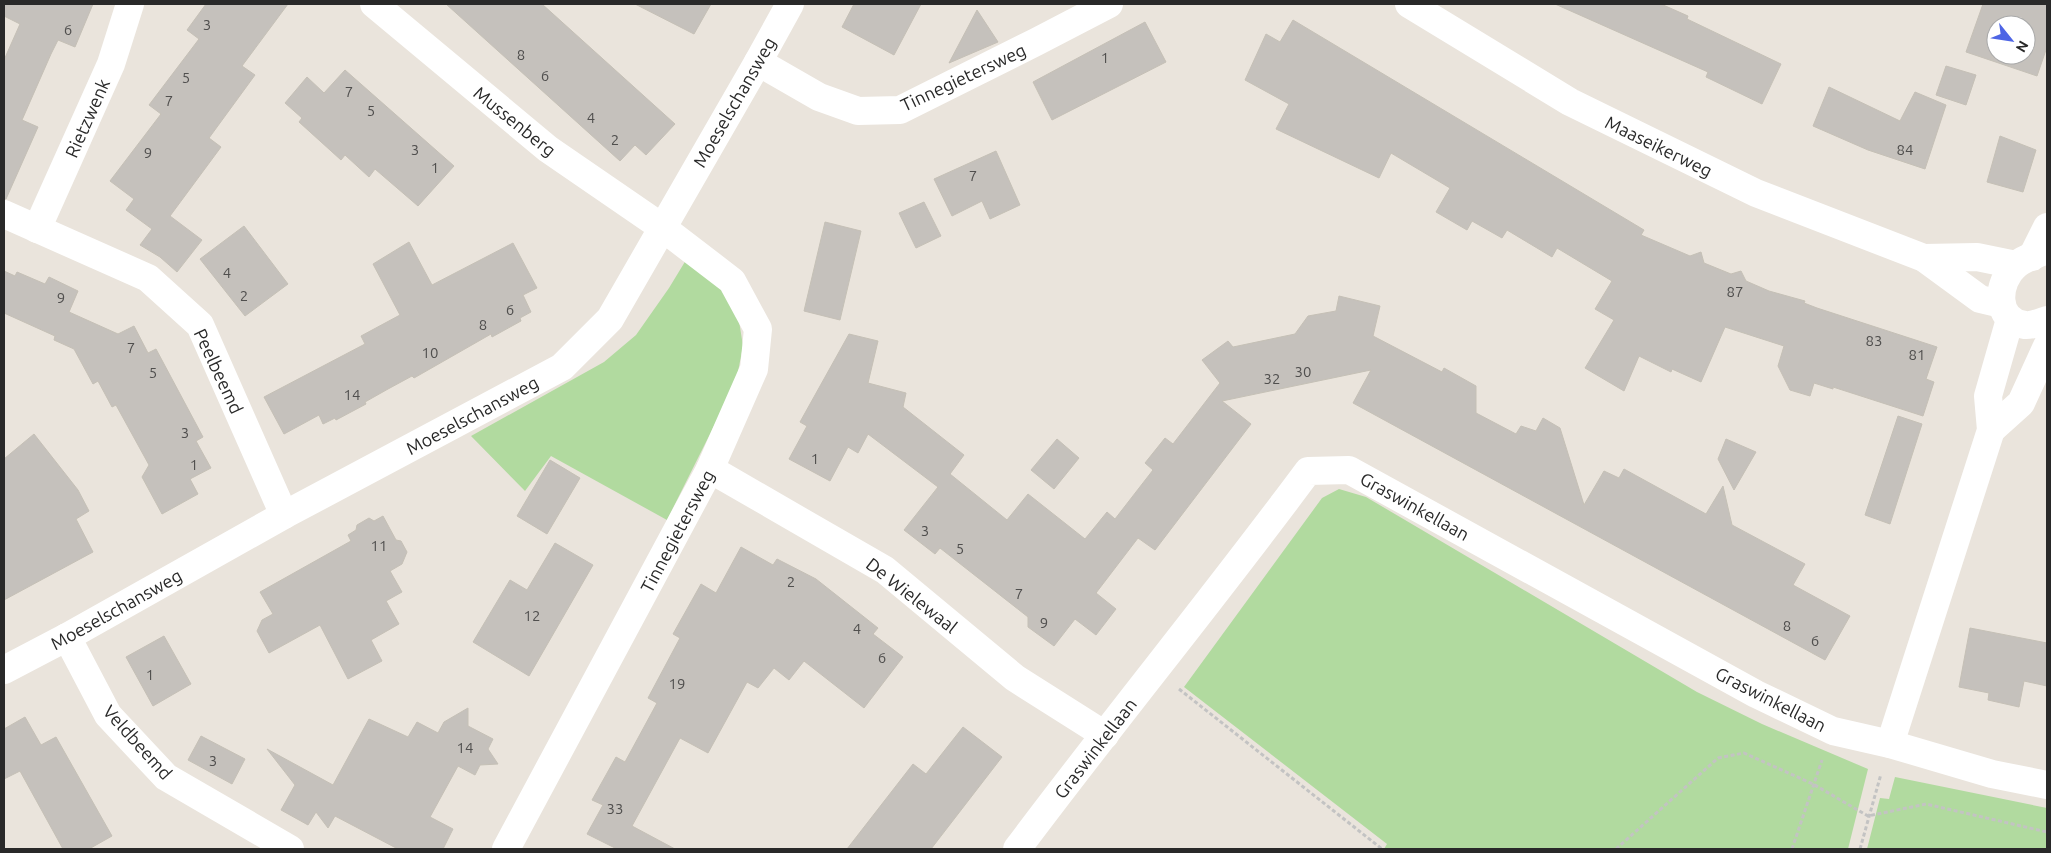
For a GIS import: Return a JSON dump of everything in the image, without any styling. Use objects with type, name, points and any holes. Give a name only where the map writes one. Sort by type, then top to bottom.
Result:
[{"type":"street","name":"Rietzwenk","points":[[37,229],[111,64],[130,4]]},
{"type":"street","name":"Mussenberg","points":[[374,4],[548,149],[662,228]]},
{"type":"street","name":"Moeselschansweg","points":[[4,670],[67,637],[284,515],[562,367],[610,319],[790,4]]},
{"type":"street","name":"Tinnegietersweg","points":[[758,62],[819,97],[858,111],[900,110],[1109,4]]},
{"type":"street","name":"Maaseikerweg","points":[[1409,4],[1579,107],[1756,193],[1924,258],[1980,299],[2006,312],[2026,326],[2047,320]]},
{"type":"street","name":"Peelbeemd","points":[[4,214],[148,278],[200,325],[284,515]]},
{"type":"street","points":[[1890,744],[1991,430],[1988,396],[2006,312],[2002,289],[2032,257],[2047,227]]},
{"type":"street","name":"Tinnegietersweg","points":[[506,849],[710,469],[754,369],[758,329],[732,281],[662,228]]},
{"type":"street","name":"Maaseikerweg","points":[[1924,258],[2032,257]]},
{"type":"street","points":[[1991,430],[2021,403],[2047,346]]},
{"type":"street","name":"De Wielewaal","points":[[710,469],[885,570],[1015,678],[1106,735]]},
{"type":"street","name":"Graswinkellaan","points":[[1017,849],[1232,573],[1308,471],[1349,470],[1756,694],[1833,731],[1890,744],[1992,774],[2047,785]]},
{"type":"street","name":"Veldbeemd","points":[[67,637],[108,715],[166,777],[290,849]]},
{"type":"path","points":[[1156,670],[1382,849]]},
{"type":"path","points":[[1792,849],[1833,731]]},
{"type":"path","points":[[1860,849],[1890,744]]},
{"type":"path","points":[[1616,849],[1718,758],[1744,753],[1813,784],[1868,816],[1926,804],[2047,832]]},
{"type":"green space","points":[[686,260],[716,274],[736,302],[743,346],[736,382],[667,520],[551,456],[525,491],[471,436],[604,362],[636,335]]},
{"type":"green space","points":[[1339,489],[1366,497],[1697,692],[1762,724],[1868,769],[1848,849],[1384,849],[1387,844],[1184,687],[1322,498]]},
{"type":"green space","points":[[1895,777],[2047,808],[2047,849],[1867,849],[1880,798],[1889,799]]},
{"type":"building","points":[[4,4],[93,4],[75,47],[58,40],[51,54],[22,120],[38,127],[6,199],[4,199],[4,60],[20,24],[4,16]]},
{"type":"building","points":[[206,4],[288,4],[242,66],[255,75],[209,138],[221,147],[170,216],[202,240],[177,272],[160,257],[140,245],[152,229],[126,210],[134,199],[110,181],[161,114],[149,105],[199,39],[187,30]]},
{"type":"building","points":[[446,4],[542,4],[675,124],[646,155],[635,145],[620,161]]},
{"type":"building","points":[[635,4],[711,4],[694,34]]},
{"type":"building","points":[[854,4],[921,4],[894,55],[842,27]]},
{"type":"building","points":[[1555,4],[1661,4],[1688,16],[1687,19],[1781,64],[1762,104],[1706,77],[1708,72]]},
{"type":"building","points":[[1983,4],[2047,4],[2047,47],[2037,76],[2004,65],[2036,65],[2036,15],[1986,15],[1986,59],[1966,52]]},
{"type":"building","points":[[977,10],[998,42],[949,63]]},
{"type":"building","points":[[1293,20],[1644,230],[1641,235],[1690,256],[1701,252],[1704,263],[1731,274],[1741,271],[1746,281],[1769,291],[1805,301],[1804,303],[1817,308],[1937,347],[1926,379],[1934,382],[1923,416],[1833,387],[1833,389],[1814,383],[1810,396],[1790,390],[1778,366],[1784,346],[1725,327],[1701,382],[1672,369],[1671,372],[1639,356],[1624,391],[1585,368],[1614,320],[1595,309],[1612,281],[1557,248],[1552,257],[1507,230],[1502,238],[1472,221],[1467,230],[1436,212],[1450,188],[1391,153],[1379,178],[1276,129],[1289,104],[1245,80],[1266,34],[1280,42]]},
{"type":"building","points":[[1145,22],[1166,62],[1052,120],[1033,82]]},
{"type":"building","points":[[1946,66],[1976,75],[1966,105],[1936,95]]},
{"type":"building","points":[[345,70],[454,166],[418,206],[375,169],[369,177],[345,155],[341,160],[299,122],[302,118],[285,103],[307,77],[324,93]]},
{"type":"building","points":[[1829,87],[1900,121],[1915,92],[1946,105],[1925,169],[1868,150],[1813,126]]},
{"type":"building","points":[[2000,136],[2036,150],[2023,192],[1987,182]]},
{"type":"building","points":[[996,151],[1020,205],[990,219],[982,201],[952,216],[934,179]]},
{"type":"building","points":[[924,202],[941,236],[916,248],[899,213]]},
{"type":"building","points":[[825,222],[861,231],[840,320],[804,311]]},
{"type":"building","points":[[244,226],[288,284],[245,316],[200,259]]},
{"type":"building","points":[[409,242],[432,285],[513,243],[537,288],[523,295],[531,312],[520,318],[521,321],[492,337],[491,334],[414,378],[412,376],[336,420],[335,418],[323,424],[319,415],[284,434],[264,397],[365,344],[361,336],[400,315],[373,264]]},
{"type":"building","points":[[4,271],[15,276],[17,272],[45,284],[49,277],[78,291],[69,312],[118,334],[134,326],[148,353],[156,349],[203,437],[196,441],[211,468],[190,479],[198,494],[162,514],[142,477],[149,465],[116,405],[112,407],[98,381],[93,384],[74,349],[54,340],[55,336],[4,313]]},
{"type":"building","points":[[1339,296],[1380,306],[1373,336],[1442,372],[1444,368],[1476,386],[1476,413],[1516,434],[1521,426],[1536,431],[1543,418],[1560,428],[1584,505],[1604,471],[1619,478],[1624,469],[1706,514],[1723,486],[1732,525],[1805,564],[1793,585],[1850,616],[1825,660],[1353,403],[1371,370],[1222,401],[1251,424],[1155,550],[1138,538],[1096,593],[1116,609],[1096,635],[1075,619],[1054,646],[1028,627],[1028,617],[940,548],[935,554],[904,530],[938,487],[868,434],[858,453],[848,447],[830,481],[789,459],[807,426],[800,422],[849,334],[878,341],[868,383],[906,393],[903,407],[964,455],[950,474],[1007,520],[1028,494],[1085,539],[1107,512],[1115,519],[1153,470],[1145,463],[1165,438],[1173,444],[1220,383],[1202,360],[1228,341],[1233,347],[1295,334],[1308,316],[1336,311]]},
{"type":"building","points":[[1898,416],[1922,424],[1890,524],[1865,515]]},
{"type":"building","points":[[34,434],[78,490],[89,511],[76,519],[93,552],[4,600],[4,459]]},
{"type":"building","points":[[1057,439],[1079,458],[1054,489],[1031,470]]},
{"type":"building","points":[[1726,439],[1756,452],[1734,490],[1718,459]]},
{"type":"building","points":[[550,460],[580,478],[547,534],[517,516]]},
{"type":"building","points":[[383,516],[396,540],[401,541],[407,552],[402,564],[390,571],[402,592],[386,601],[399,624],[371,640],[382,661],[348,679],[320,625],[269,653],[257,631],[262,620],[273,614],[260,592],[351,541],[348,535],[356,530],[357,525],[369,518],[374,521]]},
{"type":"building","points":[[555,543],[593,565],[529,676],[473,642],[510,580],[527,590]]},
{"type":"building","points":[[741,547],[773,565],[777,559],[816,579],[878,628],[873,634],[903,657],[864,708],[804,661],[789,680],[774,668],[758,688],[747,682],[708,753],[680,738],[632,826],[675,849],[617,849],[587,834],[603,805],[592,800],[616,757],[625,762],[657,703],[648,698],[680,638],[673,634],[701,584],[716,593]]},
{"type":"building","points":[[1970,628],[2047,643],[2047,686],[2024,681],[2019,707],[1988,700],[1989,693],[1959,687]]},
{"type":"building","points":[[164,636],[191,684],[153,706],[126,657]]},
{"type":"building","points":[[468,708],[468,726],[493,739],[488,749],[498,764],[480,765],[475,775],[458,766],[430,817],[453,829],[443,849],[398,849],[335,816],[328,828],[316,812],[308,825],[281,810],[295,785],[267,749],[333,785],[369,719],[408,737],[417,722],[438,733],[444,722]]},
{"type":"building","points":[[25,717],[41,745],[56,737],[112,836],[89,849],[63,849],[20,771],[4,779],[4,729]]},
{"type":"building","points":[[963,727],[1002,757],[931,849],[847,849],[913,764],[926,774]]},
{"type":"building","points":[[201,736],[245,759],[232,784],[188,760]]}]
